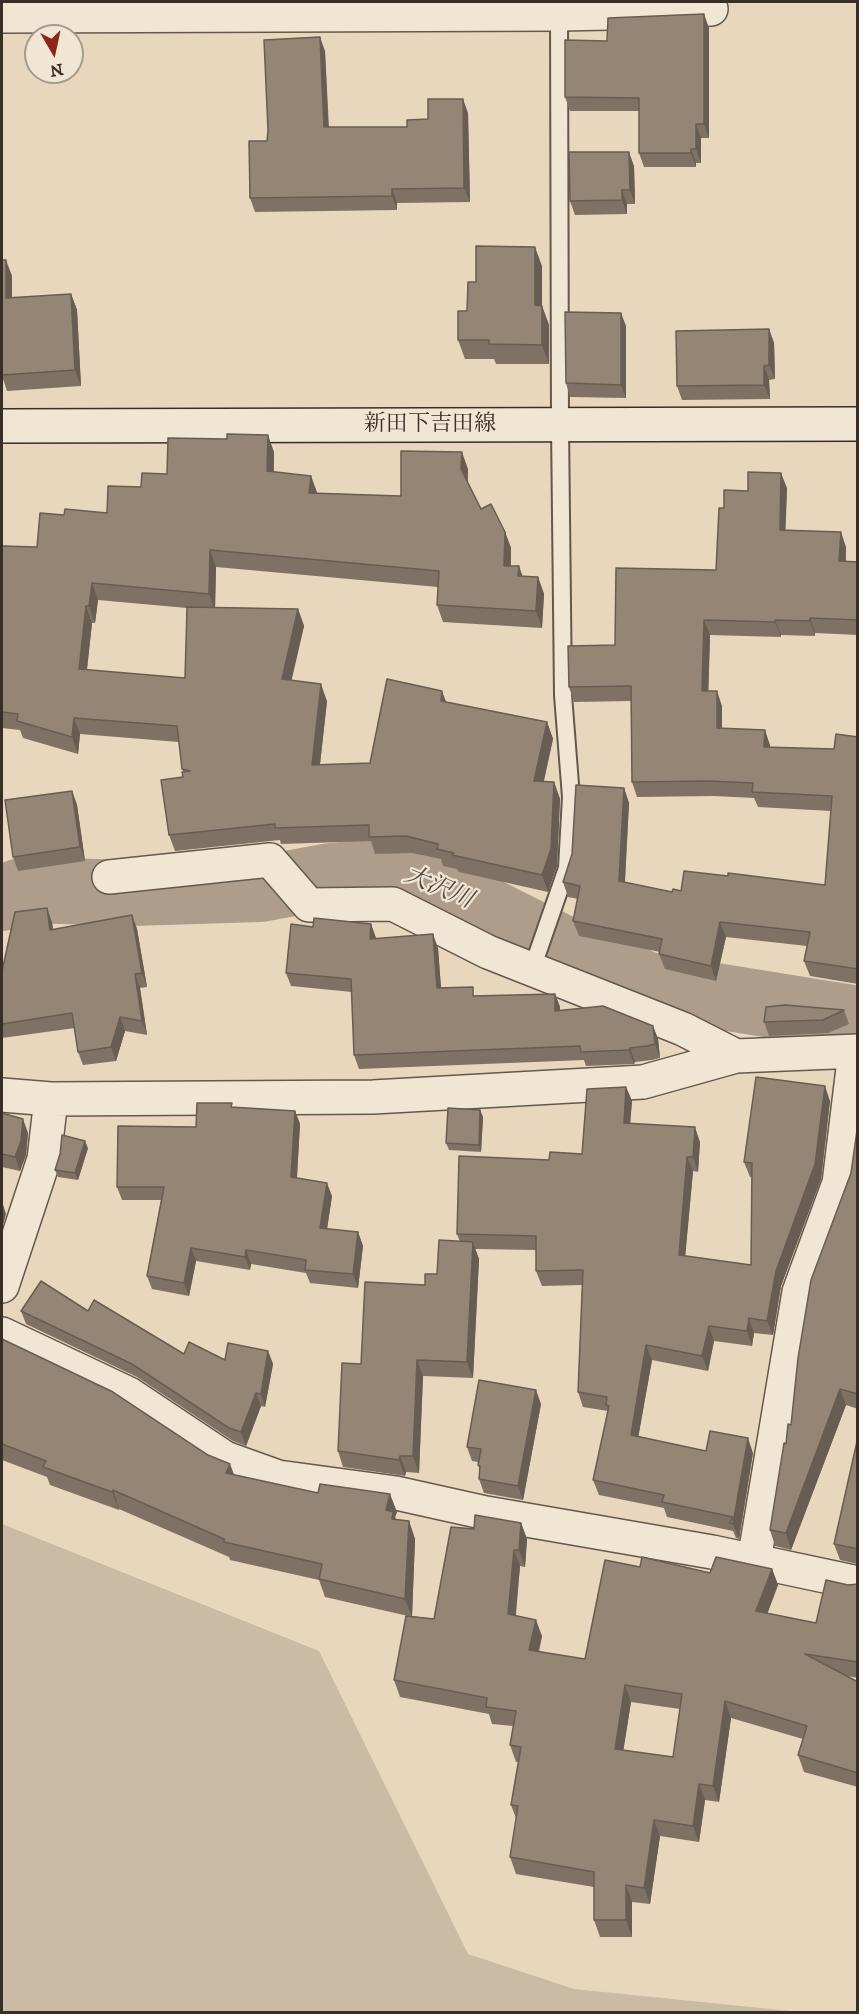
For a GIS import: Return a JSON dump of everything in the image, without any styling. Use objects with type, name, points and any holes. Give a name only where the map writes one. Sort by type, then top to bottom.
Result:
[{"type":"street","points":[[2,16],[559,8],[661,12],[711,9]]},
{"type":"street","name":"新田下吉田線","points":[[2,426],[858,424]]},
{"type":"street","points":[[110,877],[270,860],[309,905],[393,904],[488,952],[683,1029],[736,1056]]},
{"type":"street","points":[[2,1095],[51,1099],[373,1097],[643,1082],[736,1056],[856,1051],[839,1183],[799,1292],[754,1561]]},
{"type":"street","points":[[2,1286],[44,1159],[51,1099]]},
{"type":"street","points":[[2,1334],[129,1394],[225,1458],[278,1477],[396,1493],[486,1514],[712,1552],[858,1583]]},
{"type":"lane","points":[[532,969],[567,868],[570,808],[563,695],[559,8]]},
{"type":"shaded area","points":[[2,1524],[319,1651],[468,1954],[574,1989],[800,2012],[2,2012]]},
{"type":"building","points":[[704,14],[704,124],[696,124],[696,149],[691,149],[691,153],[639,153],[639,98],[565,97],[565,40],[607,41],[608,18]]},
{"type":"building","points":[[320,37],[324,127],[407,127],[407,120],[428,119],[428,99],[463,99],[464,188],[392,189],[392,196],[250,198],[249,141],[267,141],[268,130],[264,40]]},
{"type":"building","points":[[569,152],[629,152],[630,190],[622,190],[622,200],[570,201]]},
{"type":"building","points":[[476,246],[535,247],[535,305],[542,306],[542,345],[489,344],[489,340],[458,340],[458,311],[467,311],[468,282],[476,282]]},
{"type":"building","points":[[2,260],[6,260],[6,298],[71,294],[75,370],[2,375]]},
{"type":"building","points":[[565,312],[621,313],[621,385],[566,383]]},
{"type":"building","points":[[769,329],[769,365],[764,366],[764,385],[677,386],[676,331]]},
{"type":"building","points":[[227,434],[268,435],[267,471],[311,476],[309,493],[401,496],[401,451],[462,452],[461,469],[481,509],[491,504],[505,532],[504,566],[519,566],[518,576],[538,577],[536,611],[437,605],[439,571],[210,550],[209,594],[92,583],[89,606],[86,606],[79,669],[185,678],[187,607],[298,609],[282,679],[321,684],[312,765],[370,763],[387,679],[442,691],[441,701],[547,722],[534,781],[554,782],[551,849],[542,875],[452,855],[454,853],[437,849],[438,844],[406,836],[369,837],[369,825],[275,828],[275,824],[169,835],[161,780],[183,777],[182,772],[190,771],[182,769],[177,726],[74,718],[72,737],[17,721],[18,714],[2,712],[2,546],[37,547],[40,513],[64,515],[65,509],[107,513],[108,486],[141,487],[142,473],[167,474],[168,438],[227,439]]},
{"type":"building","points":[[748,472],[781,473],[780,530],[841,532],[839,561],[858,562],[858,620],[810,618],[810,621],[775,620],[775,622],[704,620],[702,691],[717,691],[717,728],[765,730],[764,747],[834,749],[836,734],[858,737],[858,969],[804,961],[810,932],[720,922],[711,966],[659,954],[662,939],[573,921],[580,886],[563,882],[572,854],[576,785],[624,788],[619,881],[672,892],[673,889],[681,891],[684,871],[728,876],[728,873],[825,885],[832,796],[752,792],[753,783],[632,782],[631,686],[569,687],[568,646],[615,645],[616,568],[716,570],[719,508],[724,508],[724,490],[748,491]]},
{"type":"building","points":[[72,791],[80,847],[13,857],[5,800]]},
{"type":"building","points":[[47,908],[50,930],[132,915],[142,973],[135,974],[142,1021],[120,1017],[111,1047],[78,1052],[72,1013],[2,1024],[2,971],[15,912]]},
{"type":"building","points":[[314,918],[371,924],[370,939],[433,934],[437,988],[473,987],[473,996],[555,994],[555,1011],[603,1006],[653,1026],[655,1044],[629,1050],[581,1052],[580,1046],[354,1055],[351,979],[286,973],[291,924],[313,927]]},
{"type":"building","points":[[785,1005],[844,1010],[823,1020],[764,1022],[766,1007]]},
{"type":"building","points":[[756,1077],[825,1086],[815,1164],[776,1271],[767,1321],[749,1318],[747,1331],[709,1326],[702,1356],[646,1345],[631,1435],[706,1451],[710,1431],[748,1438],[733,1524],[730,1523],[733,1517],[662,1502],[664,1495],[593,1480],[609,1406],[606,1405],[607,1397],[578,1392],[583,1270],[536,1271],[536,1236],[457,1234],[459,1156],[549,1160],[550,1152],[582,1154],[587,1089],[626,1087],[624,1123],[695,1127],[693,1157],[687,1157],[679,1255],[751,1265],[752,1163],[744,1162]]},
{"type":"building","points":[[197,1103],[232,1103],[231,1107],[295,1111],[291,1177],[327,1183],[320,1228],[358,1232],[353,1274],[305,1270],[306,1260],[246,1250],[245,1257],[191,1248],[184,1283],[147,1276],[164,1187],[117,1187],[118,1126],[196,1127]]},
{"type":"building","points":[[448,1108],[480,1110],[479,1145],[446,1143]]},
{"type":"building","points":[[2,1113],[23,1119],[21,1141],[15,1157],[2,1154]]},
{"type":"building","points":[[858,1123],[858,1394],[840,1389],[786,1533],[770,1530],[784,1443],[786,1444],[788,1424],[791,1425],[798,1358],[811,1280],[851,1173]]},
{"type":"building","points":[[62,1135],[85,1141],[75,1173],[55,1170]]},
{"type":"building","points":[[439,1240],[473,1242],[467,1362],[417,1360],[413,1456],[400,1456],[399,1460],[338,1451],[342,1363],[361,1364],[365,1282],[425,1285],[425,1274],[437,1274]]},
{"type":"building","points":[[41,1281],[88,1311],[94,1300],[184,1354],[189,1342],[225,1360],[228,1343],[268,1351],[261,1394],[256,1393],[241,1432],[229,1428],[132,1364],[21,1311]]},
{"type":"building","points":[[2,1339],[113,1392],[208,1455],[230,1464],[226,1473],[318,1493],[320,1484],[390,1494],[386,1510],[393,1512],[392,1519],[409,1521],[405,1599],[319,1579],[322,1564],[224,1542],[224,1539],[113,1490],[112,1492],[43,1467],[46,1461],[2,1444]]},
{"type":"building","points":[[479,1380],[536,1390],[518,1486],[479,1479],[480,1466],[478,1465],[481,1449],[467,1447]]},
{"type":"building","points":[[858,1437],[858,1549],[834,1544]]},
{"type":"building","points":[[475,1515],[521,1523],[519,1550],[514,1550],[508,1614],[536,1620],[529,1650],[585,1659],[605,1560],[640,1567],[642,1557],[710,1573],[716,1557],[772,1569],[756,1611],[816,1623],[826,1580],[848,1585],[858,1584],[858,1662],[805,1654],[858,1682],[858,1773],[798,1755],[807,1726],[725,1701],[713,1786],[699,1784],[693,1826],[654,1820],[644,1888],[626,1885],[626,1920],[594,1920],[594,1872],[510,1857],[518,1806],[511,1805],[521,1747],[510,1745],[516,1711],[486,1707],[487,1698],[394,1680],[406,1616],[434,1619],[451,1527],[474,1529]],"holes":[[[625,1685],[682,1694],[673,1757],[615,1749]]]},
{"type":"waterway","name":"大沢川","points":[[2,898],[24,890],[132,893],[260,889],[331,876],[404,869],[584,959],[648,985],[858,1019]]}]
